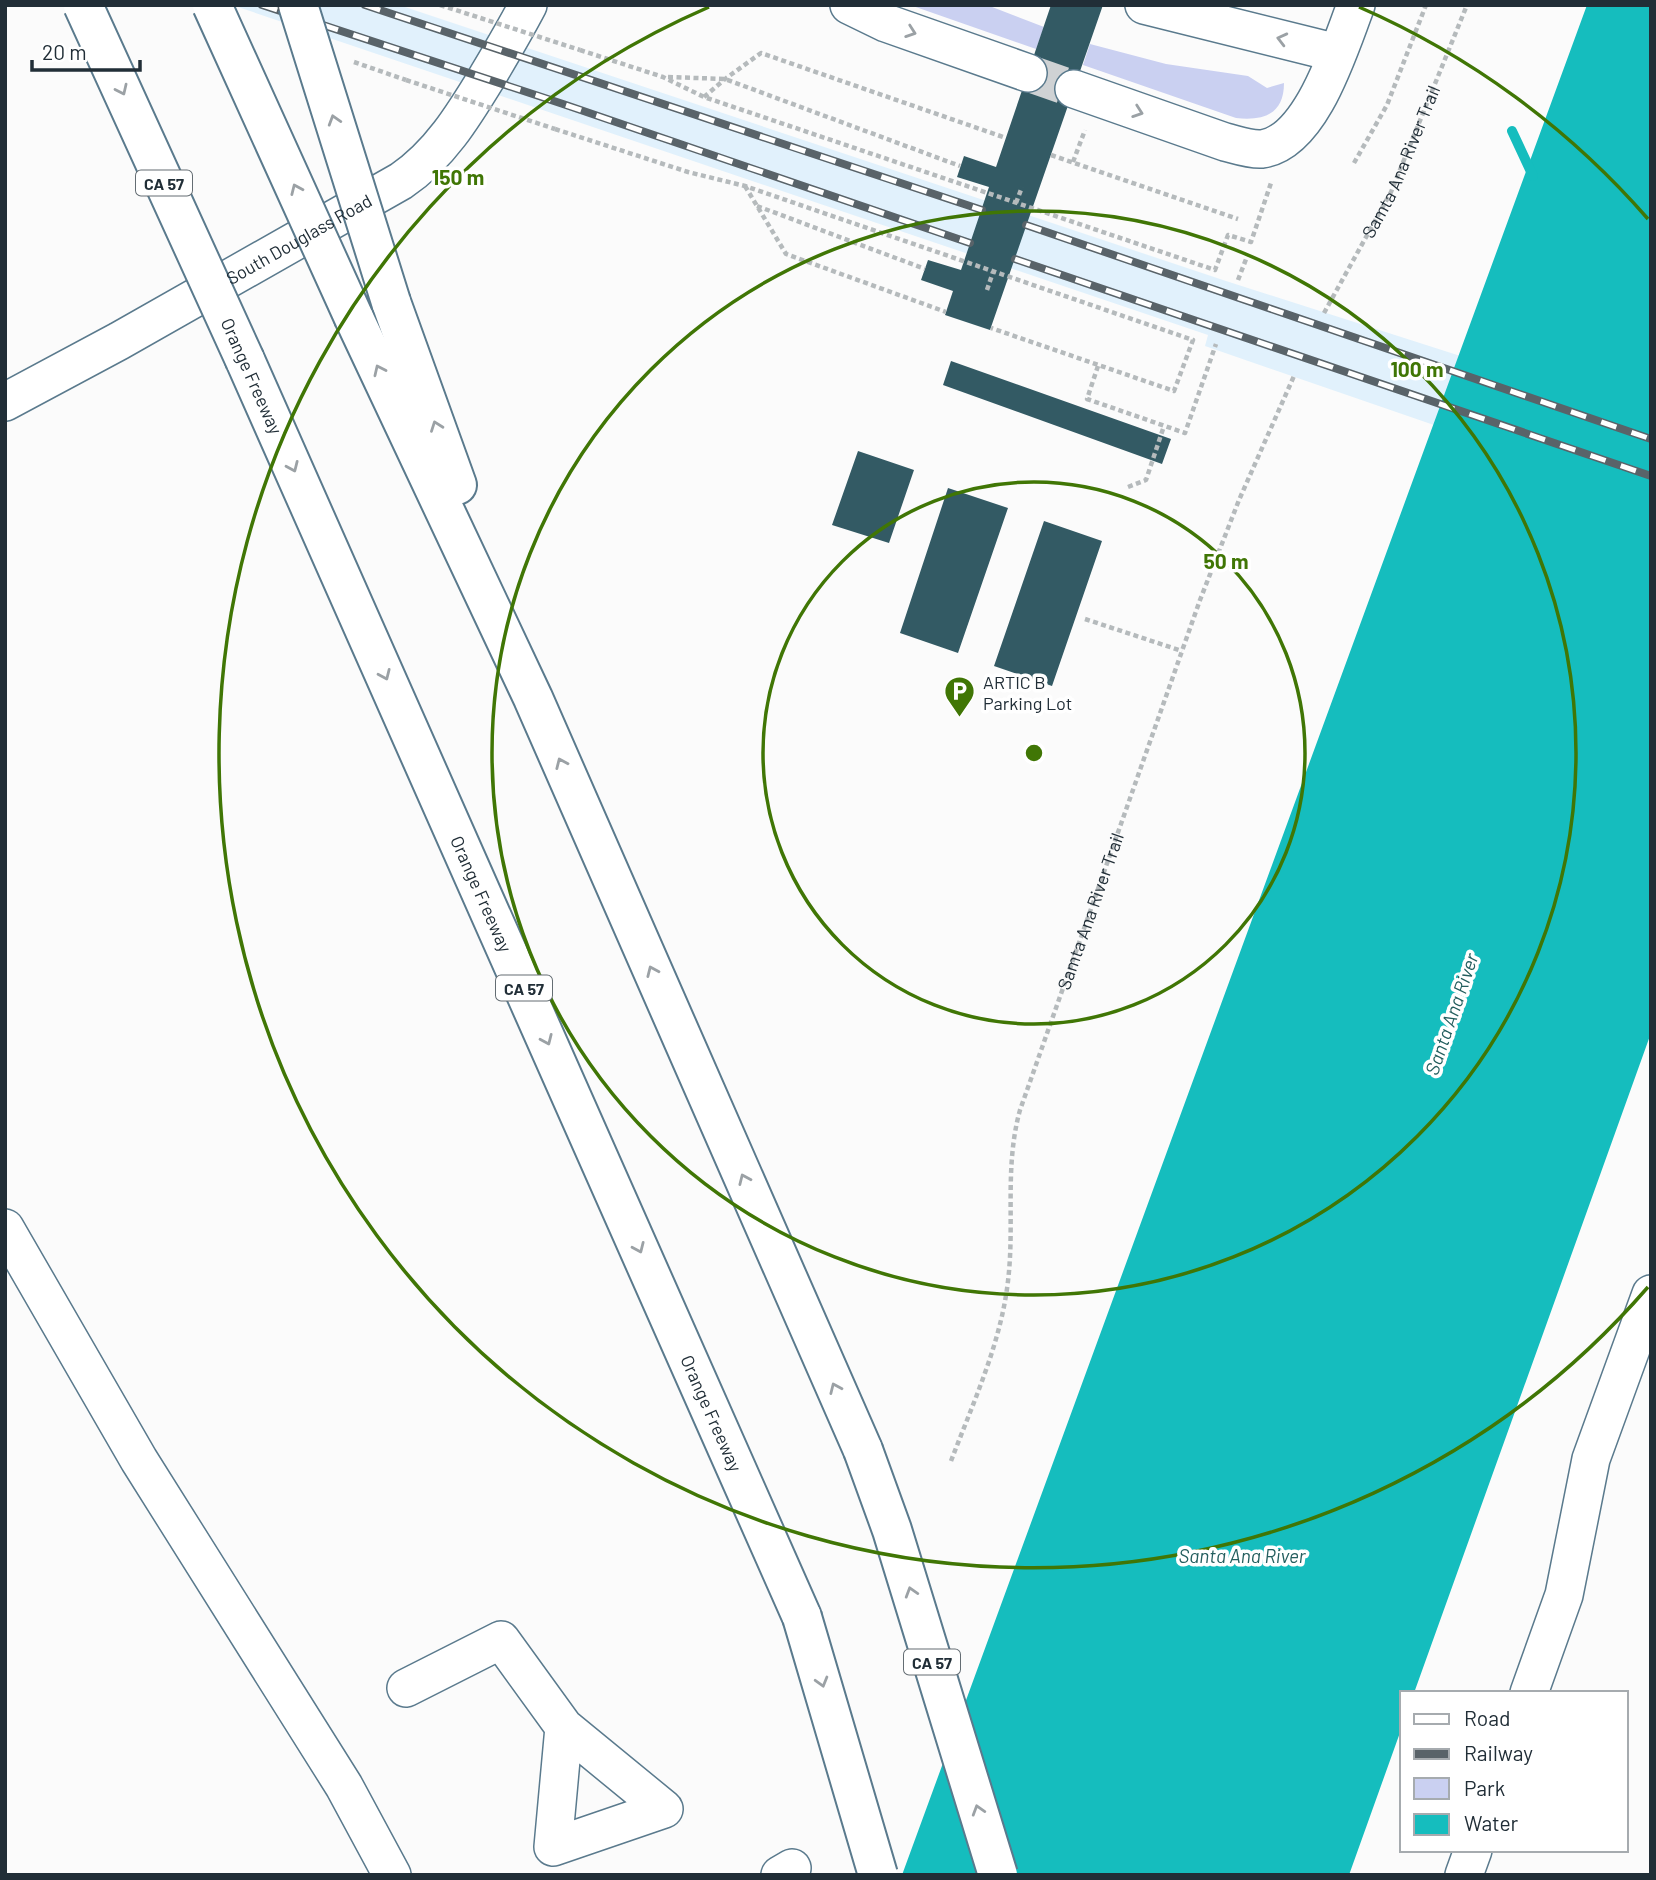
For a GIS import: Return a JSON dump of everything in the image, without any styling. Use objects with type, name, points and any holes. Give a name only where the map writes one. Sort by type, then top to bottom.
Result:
[{"type":"highway","name":"Orange Freeway","points":[[83,5],[245,360],[802,1617],[878,1875]]},
{"type":"highway","name":"CA 57","points":[[212,5],[354,318],[533,698],[863,1450],[892,1530],[998,1875]]},
{"type":"highway","points":[[298,5],[391,302],[533,698]]},
{"type":"street","name":"South Douglass Road","points":[[5,402],[119,341],[417,171],[439,148],[466,111],[528,5]]},
{"type":"street","points":[[849,5],[886,23],[1028,73]]},
{"type":"street","points":[[1144,5],[1337,53]]},
{"type":"street","points":[[1074,89],[1225,142],[1261,149],[1278,144],[1297,130],[1319,95],[1356,5]]},
{"type":"street","points":[[5,1228],[139,1460],[344,1786],[392,1875]]},
{"type":"street","points":[[1530,1691],[1564,1595],[1591,1459],[1651,1294]]},
{"type":"street","points":[[405,1688],[502,1640],[564,1727]]},
{"type":"street","points":[[1464,1875],[1472,1852]]},
{"type":"path","points":[[440,5],[663,77],[704,97],[1215,271],[1228,235],[1251,242],[1269,190]]},
{"type":"path","points":[[1354,163],[1387,105],[1426,5]]},
{"type":"path","name":"Samta Ana River Trail","points":[[1324,313],[1391,192],[1467,5]]},
{"type":"path","points":[[704,97],[761,53],[1006,138]]},
{"type":"path","points":[[663,77],[725,79],[961,166]]},
{"type":"path","points":[[406,80],[688,172],[744,186],[1192,340],[1174,391],[991,328]]},
{"type":"path","points":[[1051,155],[1238,219]]},
{"type":"path","points":[[744,186],[786,254],[946,312]]},
{"type":"path","points":[[1016,203],[1022,187]]},
{"type":"path","points":[[756,205],[925,269]]},
{"type":"path","points":[[1238,280],[1248,254]]},
{"type":"path","points":[[987,290],[993,272]]},
{"type":"path","points":[[1098,366],[1087,399],[1185,433],[1216,344]]},
{"type":"path","name":"Samta Ana River Trail","points":[[951,1461],[1000,1328],[1008,1280],[1012,1151],[1020,1110],[1200,600],[1239,500],[1294,376]]},
{"type":"path","points":[[1128,487],[1146,480],[1164,426]]},
{"type":"path","points":[[1085,619],[1182,651]]},
{"type":"shaded area","points":[[232,5],[399,5],[1226,281],[1651,417],[1651,500],[1205,346],[1208,335]]},
{"type":"green space","points":[[910,5],[987,5],[1044,27],[1036,49]]},
{"type":"green space","points":[[1090,44],[1166,64],[1248,76],[1267,88],[1284,83],[1283,94],[1271,113],[1255,118],[1236,118],[1083,65]]},
{"type":"water","name":"Santa Ana River","points":[[1587,5],[1651,5],[1651,1033],[1415,1691],[1400,1691],[1400,1733],[1349,1875],[902,1875]]},
{"type":"building","points":[[1051,5],[1103,5],[990,330],[945,315],[953,291],[921,280],[928,260],[961,270],[989,187],[957,177],[964,156],[996,167]]},
{"type":"building","points":[[951,361],[1171,439],[1162,464],[943,385]]},
{"type":"building","points":[[858,451],[914,470],[889,543],[832,525]]},
{"type":"building","points":[[948,488],[1008,508],[958,653],[900,633]]},
{"type":"building","points":[[1044,521],[1102,541],[1052,686],[994,666]]},
{"type":"waterway","points":[[1512,131],[1533,176]]},
{"type":"tunnel","points":[[1028,73],[1074,89]]},
{"type":"railway","points":[[262,5],[970,243]]},
{"type":"railway","points":[[365,5],[982,210]]},
{"type":"railway","points":[[1026,225],[1651,439]]},
{"type":"railway","points":[[1015,259],[1651,476]]},
{"type":"place","name":"ARTIC B Parking Lot","points":[[960,719]]}]
